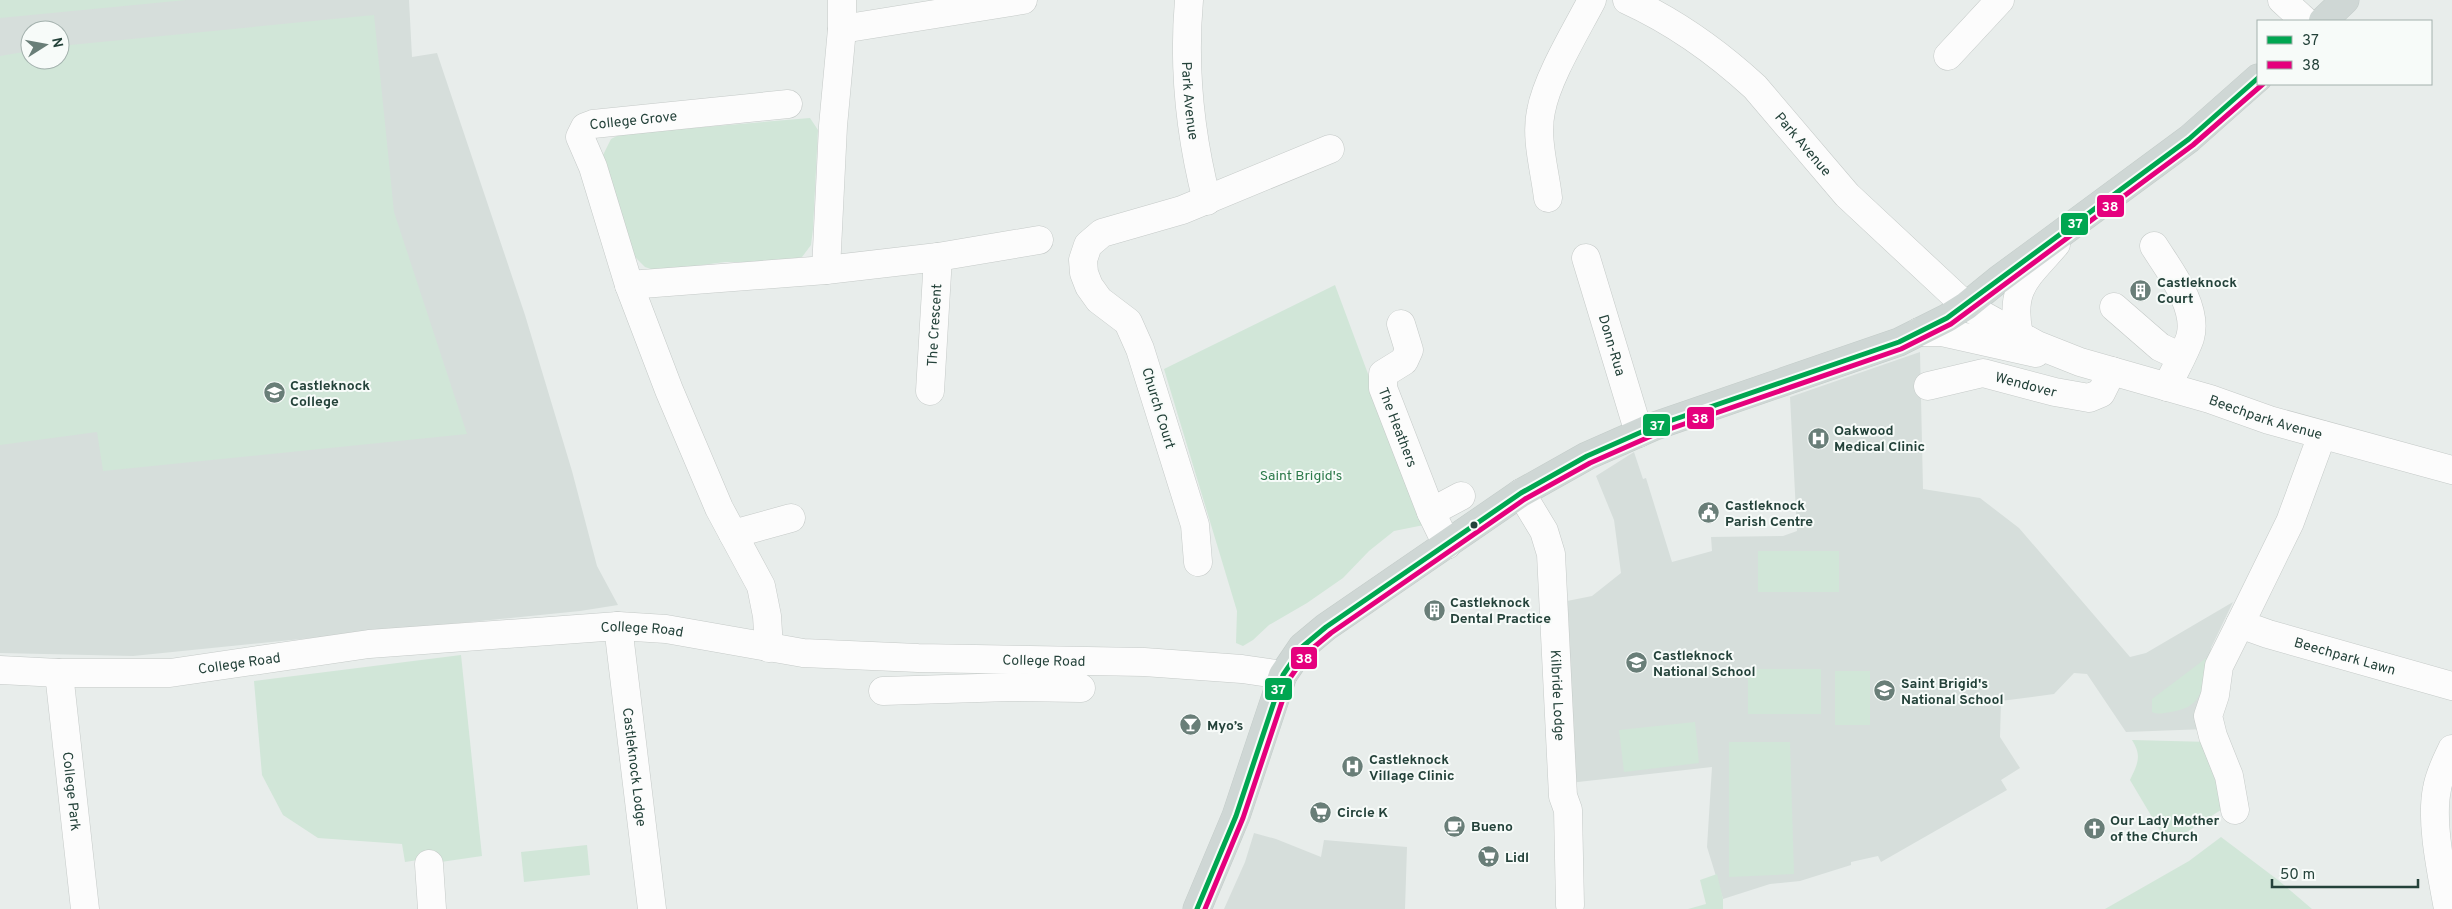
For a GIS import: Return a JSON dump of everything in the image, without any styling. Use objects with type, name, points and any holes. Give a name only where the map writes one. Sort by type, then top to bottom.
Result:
[{"type":"main road","points":[[2324,20],[2345,0]]},
{"type":"main road","points":[[1197,909],[1236,816],[1283,674],[1302,647],[1326,627],[1521,493],[1559,470],[1639,433],[1891,345],[1966,306],[1998,280],[2189,139],[2257,79]]},
{"type":"street","points":[[826,270],[833,126],[842,29],[842,0]]},
{"type":"street","points":[[842,29],[1022,0]]},
{"type":"street","name":"Park Avenue","points":[[1189,0],[1186,55],[1189,105],[1195,154],[1207,201]]},
{"type":"street","points":[[1548,198],[1540,138],[1541,110],[1557,69],[1592,0]]},
{"type":"street","name":"Park Avenue","points":[[1627,0],[1667,22],[1741,74],[1788,124],[1847,195],[1966,306]]},
{"type":"street","points":[[1948,56],[2000,0]]},
{"type":"street","points":[[2282,0],[2303,20]]},
{"type":"street","name":"College Grove","points":[[769,648],[767,616],[761,586],[719,508],[669,390],[629,285],[593,167],[580,137],[585,127],[594,124],[788,104]]},
{"type":"street","points":[[1207,201],[1330,149]]},
{"type":"street","name":"Church Court","points":[[1198,562],[1195,526],[1140,349],[1128,322],[1099,300],[1089,286],[1084,274],[1083,260],[1088,245],[1102,233],[1160,218],[1207,201]]},
{"type":"street","points":[[2019,335],[2015,309],[2019,290],[2072,226]]},
{"type":"street","points":[[629,285],[826,270],[938,257],[1039,240]]},
{"type":"street","points":[[2154,246],[2183,294],[2188,308],[2191,330],[2167,387]]},
{"type":"street","name":"The Crescent","points":[[930,392],[938,257]]},
{"type":"street","name":"Donn-Rua","points":[[1586,258],[1639,433]]},
{"type":"street","name":"Beechpark Avenue","points":[[1966,306],[2019,335],[2080,362]]},
{"type":"street","points":[[2114,307],[2160,347],[2181,357]]},
{"type":"street","name":"The Heathers","points":[[1401,324],[1409,350],[1404,361],[1382,374],[1383,388],[1431,512],[1447,545]]},
{"type":"street","name":"Beechpark Avenue","points":[[1919,332],[1942,332],[2080,362],[2322,435],[2452,470]]},
{"type":"street","name":"Wendover","points":[[1928,386],[1983,373],[2055,392],[2089,398],[2101,393],[2112,371]]},
{"type":"street","points":[[2235,810],[2229,776],[2212,736],[2208,716],[2215,695],[2220,666],[2290,522],[2322,435]]},
{"type":"street","name":"Kilbride Lodge","points":[[1521,493],[1544,531],[1551,554],[1563,796],[1568,810],[1570,905]]},
{"type":"street","points":[[1431,512],[1461,496]]},
{"type":"street","points":[[733,534],[791,518]]},
{"type":"street","name":"Beechpark Lawn","points":[[2240,624],[2268,634],[2452,686]]},
{"type":"street","name":"College Road","points":[[0,670],[59,673],[170,673],[370,644],[618,626],[666,629],[769,648],[842,655],[1144,662],[1283,674]]},
{"type":"street","name":"Castleknock Lodge","points":[[618,626],[652,909]]},
{"type":"street","points":[[1009,658],[1010,687]]},
{"type":"street","name":"College Park","points":[[59,673],[85,909]]},
{"type":"street","points":[[883,691],[1010,687],[1081,688]]},
{"type":"street","points":[[2448,909],[2438,850],[2435,807],[2440,776],[2452,749]]},
{"type":"street","points":[[429,864],[432,909]]},
{"type":"shaded area","name":"Castleknock College","points":[[0,0],[409,0],[412,57],[437,53],[525,315],[572,471],[597,566],[618,605],[580,611],[133,656],[0,653]]},
{"type":"shaded area","name":"Saint Brigid's National School","points":[[1920,352],[1923,489],[1980,498],[2019,528],[2130,657],[2146,653],[2233,602],[2211,648],[2207,688],[2206,729],[2126,732],[2087,674],[2074,673],[2054,694],[2001,701],[2000,737],[2020,768],[2001,780],[2007,790],[1881,862],[1878,856],[1851,862],[1851,865],[1800,881],[1770,884],[1723,899],[1707,847],[1712,767],[1569,783],[1557,603],[1592,596],[1621,573],[1614,520],[1596,476],[1634,452],[1643,479],[1646,478],[1672,562],[1712,551],[1711,537],[1783,536],[1797,531],[1790,397]]},
{"type":"shaded area","points":[[1254,833],[1276,839],[1321,857],[1324,840],[1407,847],[1405,909],[1224,909],[1245,862]]},
{"type":"green space","points":[[0,0],[186,0],[0,18]]},
{"type":"green space","points":[[374,15],[394,212],[467,434],[103,471],[97,432],[0,445],[0,56],[20,53],[20,70],[70,70],[70,45]]},
{"type":"green space","points":[[810,118],[818,130],[813,229],[811,245],[802,257],[776,262],[725,262],[657,271],[645,267],[634,256],[603,155],[611,139],[621,134]]},
{"type":"green space","name":"Saint Brigid's","points":[[1335,285],[1374,390],[1429,524],[1394,531],[1369,551],[1343,578],[1307,603],[1269,625],[1253,640],[1243,646],[1236,643],[1237,611],[1164,369]]},
{"type":"green space","points":[[1758,551],[1839,551],[1839,592],[1758,592]]},
{"type":"green space","points":[[461,655],[482,856],[434,863],[431,858],[405,862],[402,844],[318,838],[283,815],[262,775],[254,681]]},
{"type":"green space","points":[[2209,656],[2203,685],[2196,700],[2182,709],[2171,712],[2161,714],[2152,712],[2152,699]]},
{"type":"green space","points":[[1748,669],[1821,669],[1821,714],[1748,714]]},
{"type":"green space","points":[[1835,671],[1870,671],[1870,725],[1835,725]]},
{"type":"green space","points":[[1695,722],[1699,763],[1624,772],[1619,730]]},
{"type":"green space","points":[[2132,740],[2210,742],[2227,806],[2168,844],[2130,780],[2138,760],[2137,751]]},
{"type":"green space","points":[[1729,742],[1790,742],[1794,874],[1729,877]]},
{"type":"green space","points":[[2221,837],[2278,880],[2312,909],[2105,909],[2189,861]]},
{"type":"green space","points":[[587,845],[590,875],[524,882],[521,852]]},
{"type":"green space","points":[[1717,874],[1723,899],[1723,909],[1688,909],[1706,904],[1700,880]]},
{"type":"transit line","name":"37","points":[[1197,909],[1236,816],[1283,675],[1302,647],[1326,627],[1521,493],[1587,456],[1655,426],[1899,342],[1947,318],[2189,139],[2257,79]]},
{"type":"transit line","name":"38","points":[[1205,909],[1243,818],[1290,678],[1308,652],[1331,633],[1525,499],[1590,463],[1658,433],[1901,349],[1951,324],[2193,145],[2262,85]]},
{"type":"place","name":"Castleknock Court","points":[[2141,290]]},
{"type":"place","name":"Castleknock College","points":[[274,393]]},
{"type":"place","name":"Oakwood Medical Clinic","points":[[1818,438]]},
{"type":"place","name":"Castleknock Parish Centre","points":[[1709,513]]},
{"type":"place","name":"Castleknock Dental Practice","points":[[1434,610]]},
{"type":"place","name":"Castleknock National School","points":[[1637,663]]},
{"type":"place","name":"Saint Brigid's National School","points":[[1885,691]]},
{"type":"place","name":"Myo’s","points":[[1191,725]]},
{"type":"place","name":"Castleknock Village Clinic","points":[[1353,767]]},
{"type":"place","name":"Circle K","points":[[1321,812]]},
{"type":"place","name":"Bueno","points":[[1455,826]]},
{"type":"place","name":"Our Lady Mother of the Church","points":[[2094,828]]},
{"type":"place","name":"Lidl","points":[[1489,857]]}]
